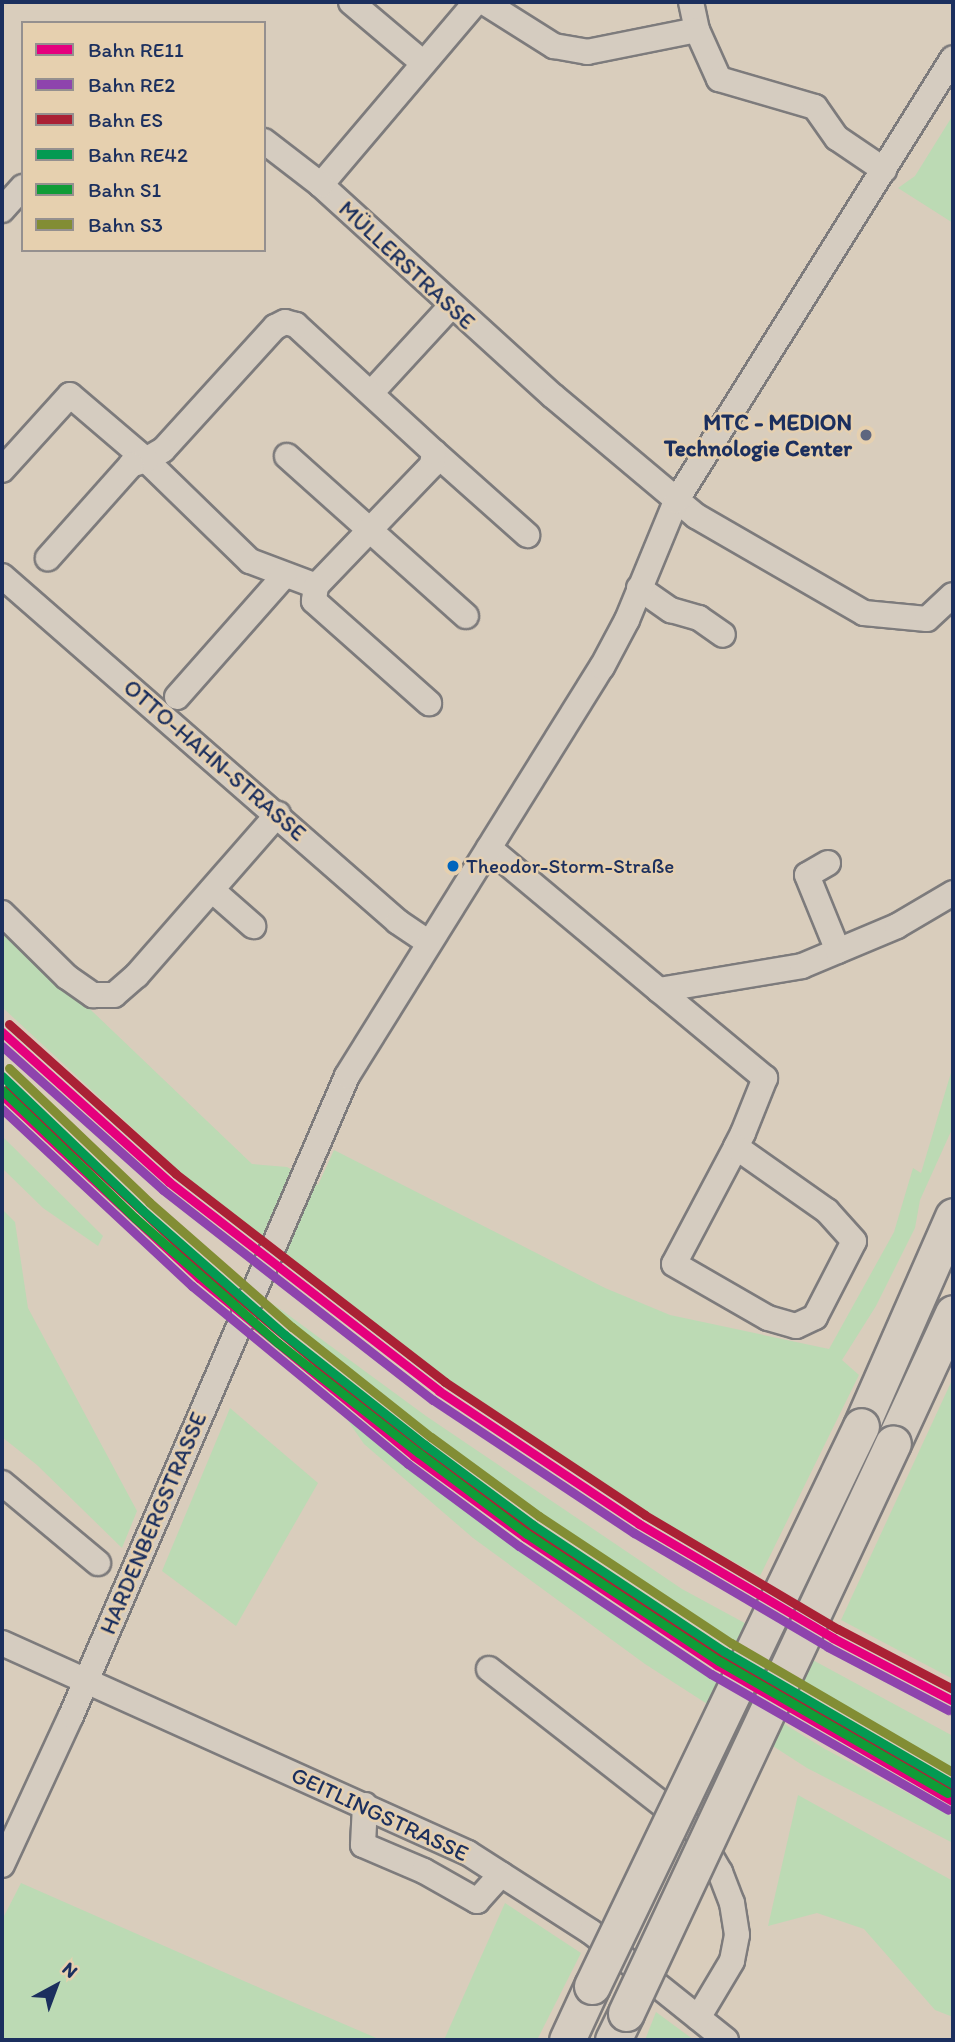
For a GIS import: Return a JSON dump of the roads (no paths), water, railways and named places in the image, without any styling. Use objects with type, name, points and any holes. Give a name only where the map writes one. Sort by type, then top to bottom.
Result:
[{"type":"highway","points":[[567,2040],[860,1426],[953,1216]]},
{"type":"highway","points":[[620,2026],[953,1313]]},
{"type":"street","points":[[351,2],[422,62]]},
{"type":"street","name":"MÜLLERSTRASSE","points":[[476,2],[422,62],[321,185],[451,306],[676,501],[864,613],[927,619],[953,595]]},
{"type":"street","points":[[484,2],[554,46],[587,52],[697,30]]},
{"type":"street","points":[[691,2],[697,30],[719,79],[814,107],[837,138],[884,170]]},
{"type":"street","name":"HARDENBERGSTRASSE","points":[[2,1865],[138,1561],[347,1076],[602,667],[676,501],[953,58]]},
{"type":"street","points":[[266,143],[321,185]]},
{"type":"street","points":[[2,210],[21,189]]},
{"type":"street","points":[[372,392],[451,306]]},
{"type":"street","points":[[48,558],[131,465],[163,450],[285,322],[296,325],[527,535]]},
{"type":"street","points":[[2,471],[70,395],[146,460],[250,561],[316,586]]},
{"type":"street","points":[[429,703],[314,601],[316,586],[432,465],[434,452]]},
{"type":"street","points":[[287,456],[466,616]]},
{"type":"street","name":"OTTO-HAHN-STRASSE","points":[[2,576],[278,814],[398,922],[429,943]]},
{"type":"street","points":[[177,697],[284,576]]},
{"type":"street","points":[[639,588],[671,610],[699,618],[723,635]]},
{"type":"street","points":[[2,913],[67,977],[104,997],[114,995],[137,975],[278,814]]},
{"type":"street","points":[[489,848],[765,1078],[736,1147],[674,1264],[768,1318],[796,1326],[815,1317],[854,1241],[827,1211],[736,1147]]},
{"type":"street","points":[[828,863],[807,875],[838,951]]},
{"type":"street","points":[[212,890],[253,926]]},
{"type":"street","points":[[659,990],[802,966],[897,926],[953,893]]},
{"type":"street","points":[[2,1483],[98,1563]]},
{"type":"street","name":"GEITLINGSTRASSE","points":[[2,1643],[433,1835],[501,1874],[591,1933],[726,2040]]},
{"type":"street","points":[[489,1669],[696,1831],[720,1872],[732,1903],[737,1934],[732,1961],[698,2018]]},
{"type":"street","points":[[365,1805],[363,1845],[424,1871],[477,1901],[501,1874]]},
{"type":"rail line","name":"ES","points":[[9,1024],[176,1174],[445,1382],[645,1515],[838,1629],[953,1689]]},
{"type":"rail line","name":"RE11","points":[[2,1032],[169,1182],[439,1391],[639,1524],[833,1638],[953,1701]]},
{"type":"rail line","name":"RE2","points":[[2,1046],[163,1190],[433,1400],[634,1533],[828,1647],[948,1710]]},
{"type":"rail line","name":"S3","points":[[9,1068],[149,1202],[292,1327],[431,1437],[539,1516],[731,1643],[953,1772]]},
{"type":"rail line","name":"RE42","points":[[2,1076],[142,1210],[285,1335],[425,1445],[533,1525],[725,1652],[953,1784]]},
{"type":"rail line","name":"ES","points":[[9,1087],[206,1270],[420,1448],[531,1528],[723,1656],[953,1789]]},
{"type":"rail line","name":"S1","points":[[2,1090],[135,1218],[278,1343],[527,1534],[719,1661],[948,1793]]},
{"type":"rail line","name":"RE11","points":[[2,1095],[199,1278],[414,1456],[525,1537],[717,1665],[953,1801]]},
{"type":"rail line","name":"RE2","points":[[2,1109],[192,1286],[408,1464],[519,1546],[711,1674],[948,1810]]},
{"type":"place","name":"MTC - MEDION Technologie Center","points":[[866,435]]},
{"type":"place","name":"Theodor-Storm-Straße","points":[[453,866]]}]
